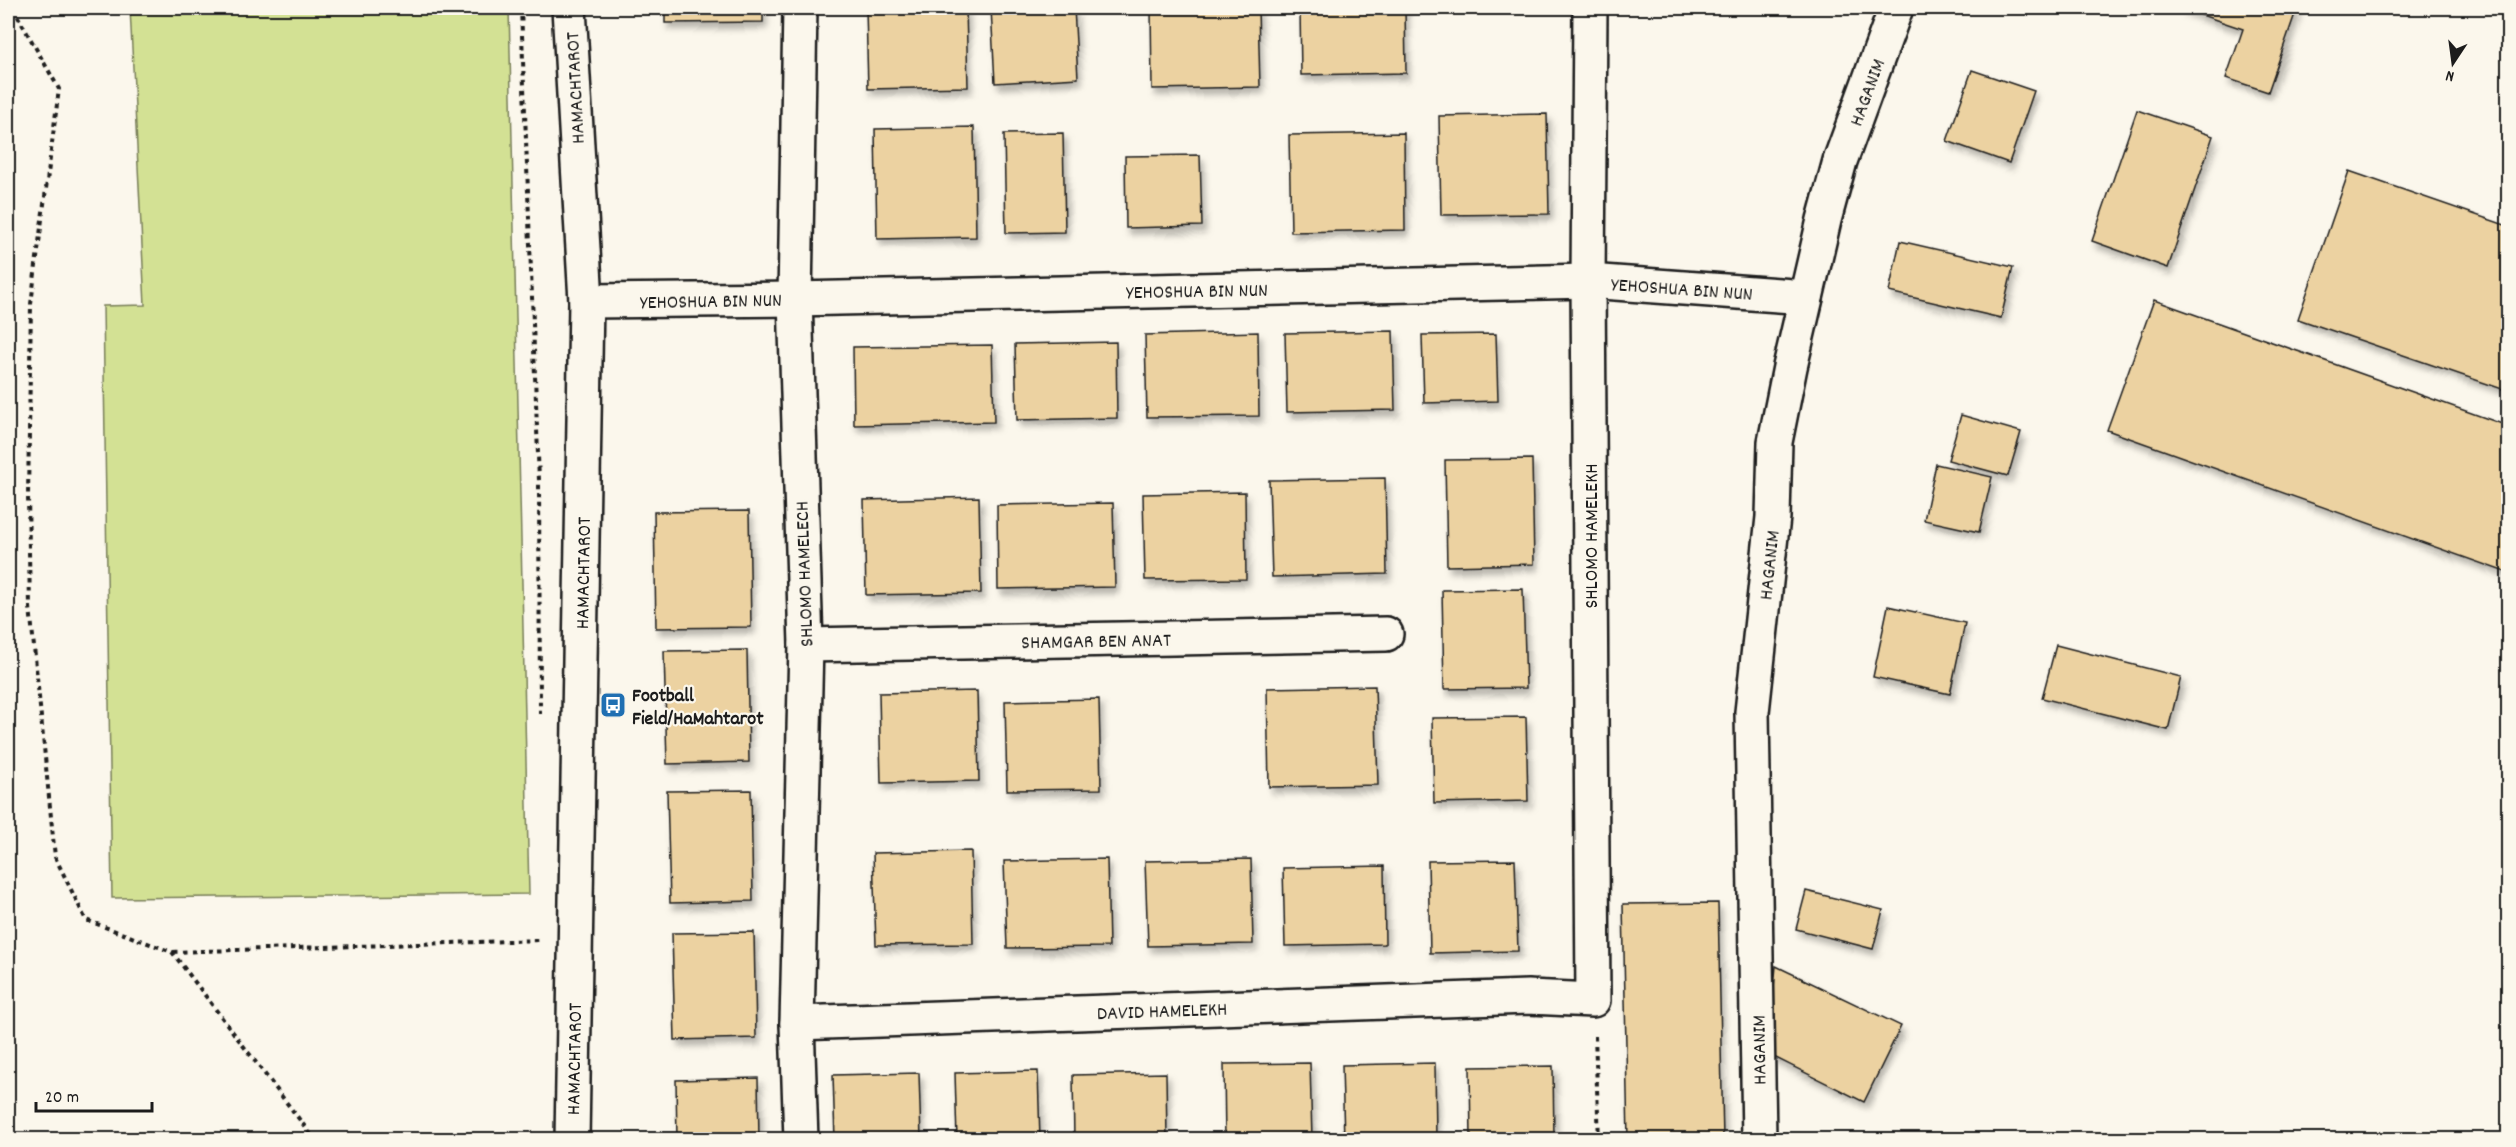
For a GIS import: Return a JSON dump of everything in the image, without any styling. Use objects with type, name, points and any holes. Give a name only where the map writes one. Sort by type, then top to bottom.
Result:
[{"type":"street","name":"HAMACHTAROT","points":[[569,8],[586,301],[572,1140]]},
{"type":"street","name":"SHLOMO HAMELECH","points":[[800,8],[795,299],[806,645],[796,1023],[801,1140]]},
{"type":"street","name":"SHLOMO HAMELEKH","points":[[1590,8],[1588,281],[1593,1000]]},
{"type":"street","name":"HAGANIM","points":[[1760,1140],[1752,712],[1773,517],[1775,442],[1806,297],[1840,161],[1896,8]]},
{"type":"street","name":"YEHOSHUA BIN NUN","points":[[586,301],[795,299],[1588,281],[1806,297]]},
{"type":"street","name":"SHAMGAR BEN ANAT","points":[[806,645],[1386,634]]},
{"type":"street","name":"DAVID HAMELEKH","points":[[796,1023],[1528,997],[1593,1000]]},
{"type":"path","points":[[13,8],[59,89],[31,303],[28,496],[30,606],[55,857],[86,920],[172,952],[540,940],[540,928]]},
{"type":"path","points":[[521,8],[539,481],[540,717]]},
{"type":"path","points":[[172,952],[315,1140]]},
{"type":"path","points":[[1593,1000],[1599,1140]]},
{"type":"green space","points":[[130,8],[509,8],[529,894],[112,898],[103,306],[145,305]]},
{"type":"building","points":[[665,8],[763,8],[763,22],[665,23]]},
{"type":"building","points":[[866,8],[966,8],[968,87],[868,89]]},
{"type":"building","points":[[991,8],[1074,8],[1078,78],[995,83]]},
{"type":"building","points":[[1151,8],[1258,8],[1260,87],[1152,89]]},
{"type":"building","points":[[1300,8],[1405,8],[1406,73],[1301,75]]},
{"type":"building","points":[[2181,8],[2297,8],[2268,92],[2226,78],[2243,29]]},
{"type":"building","points":[[1972,70],[2034,91],[2009,163],[1947,141]]},
{"type":"building","points":[[2137,110],[2213,136],[2168,268],[2092,241]]},
{"type":"building","points":[[1547,114],[1549,214],[1441,215],[1439,116]]},
{"type":"building","points":[[974,127],[976,237],[877,239],[875,129]]},
{"type":"building","points":[[1063,133],[1065,232],[1006,233],[1004,134]]},
{"type":"building","points":[[1404,133],[1405,230],[1291,232],[1289,135]]},
{"type":"building","points":[[1200,155],[1202,226],[1126,228],[1125,156]]},
{"type":"building","points":[[2349,171],[2508,226],[2508,391],[2298,319]]},
{"type":"building","points":[[1900,241],[2013,267],[2001,318],[1889,292]]},
{"type":"building","points":[[2154,300],[2508,426],[2508,573],[2107,430]]},
{"type":"building","points":[[1393,331],[1395,410],[1287,412],[1285,333]]},
{"type":"building","points":[[1258,332],[1259,416],[1147,417],[1145,335]]},
{"type":"building","points":[[1496,334],[1498,401],[1424,403],[1422,335]]},
{"type":"building","points":[[1116,342],[1117,418],[1017,420],[1015,344]]},
{"type":"building","points":[[992,345],[994,422],[854,425],[853,347]]},
{"type":"building","points":[[1961,415],[2021,432],[2008,476],[1948,460]]},
{"type":"building","points":[[1532,459],[1534,564],[1447,566],[1445,460]]},
{"type":"building","points":[[1936,464],[1992,477],[1979,532],[1924,520]]},
{"type":"building","points":[[1385,478],[1387,574],[1272,577],[1269,480]]},
{"type":"building","points":[[1245,492],[1246,579],[1145,580],[1143,494]]},
{"type":"building","points":[[979,497],[981,593],[866,595],[864,500]]},
{"type":"building","points":[[1113,503],[1115,587],[998,589],[997,505]]},
{"type":"building","points":[[749,511],[751,627],[656,628],[654,512]]},
{"type":"building","points":[[1523,589],[1526,688],[1444,689],[1442,590]]},
{"type":"building","points":[[1888,606],[1965,623],[1950,694],[1873,677]]},
{"type":"building","points":[[2056,645],[2181,677],[2168,730],[2042,698]]},
{"type":"building","points":[[747,650],[749,762],[667,764],[664,651]]},
{"type":"building","points":[[1375,686],[1378,785],[1269,787],[1267,688]]},
{"type":"building","points":[[977,691],[979,781],[881,783],[879,693]]},
{"type":"building","points":[[1099,699],[1101,789],[1007,790],[1005,701]]},
{"type":"building","points":[[1526,717],[1528,801],[1434,803],[1432,718]]},
{"type":"building","points":[[751,790],[753,901],[670,903],[667,791]]},
{"type":"building","points":[[971,851],[973,944],[876,945],[873,853]]},
{"type":"building","points":[[1107,859],[1109,947],[1007,948],[1004,861]]},
{"type":"building","points":[[1251,859],[1253,944],[1148,946],[1145,861]]},
{"type":"building","points":[[1515,860],[1518,951],[1430,953],[1428,861]]},
{"type":"building","points":[[1384,866],[1385,944],[1285,946],[1283,868]]},
{"type":"building","points":[[1806,891],[1883,910],[1873,949],[1796,929]]},
{"type":"building","points":[[1718,903],[1723,1140],[1628,1140],[1623,904]]},
{"type":"building","points":[[754,932],[756,1038],[675,1040],[672,933]]},
{"type":"building","points":[[1776,966],[1901,1026],[1864,1102],[1768,1054]]},
{"type":"building","points":[[1310,1063],[1312,1140],[1225,1140],[1224,1064]]},
{"type":"building","points":[[1435,1063],[1436,1140],[1344,1140],[1342,1065]]},
{"type":"building","points":[[1553,1066],[1554,1140],[1471,1140],[1470,1067]]},
{"type":"building","points":[[1038,1071],[1040,1140],[957,1140],[955,1073]]},
{"type":"building","points":[[919,1073],[921,1140],[835,1140],[833,1075]]},
{"type":"building","points":[[1166,1073],[1167,1140],[1074,1140],[1073,1075]]},
{"type":"building","points":[[758,1078],[759,1140],[677,1140],[676,1080]]},
{"type":"place","name":"Football Field/HaMahtarot","points":[[613,705]]}]
